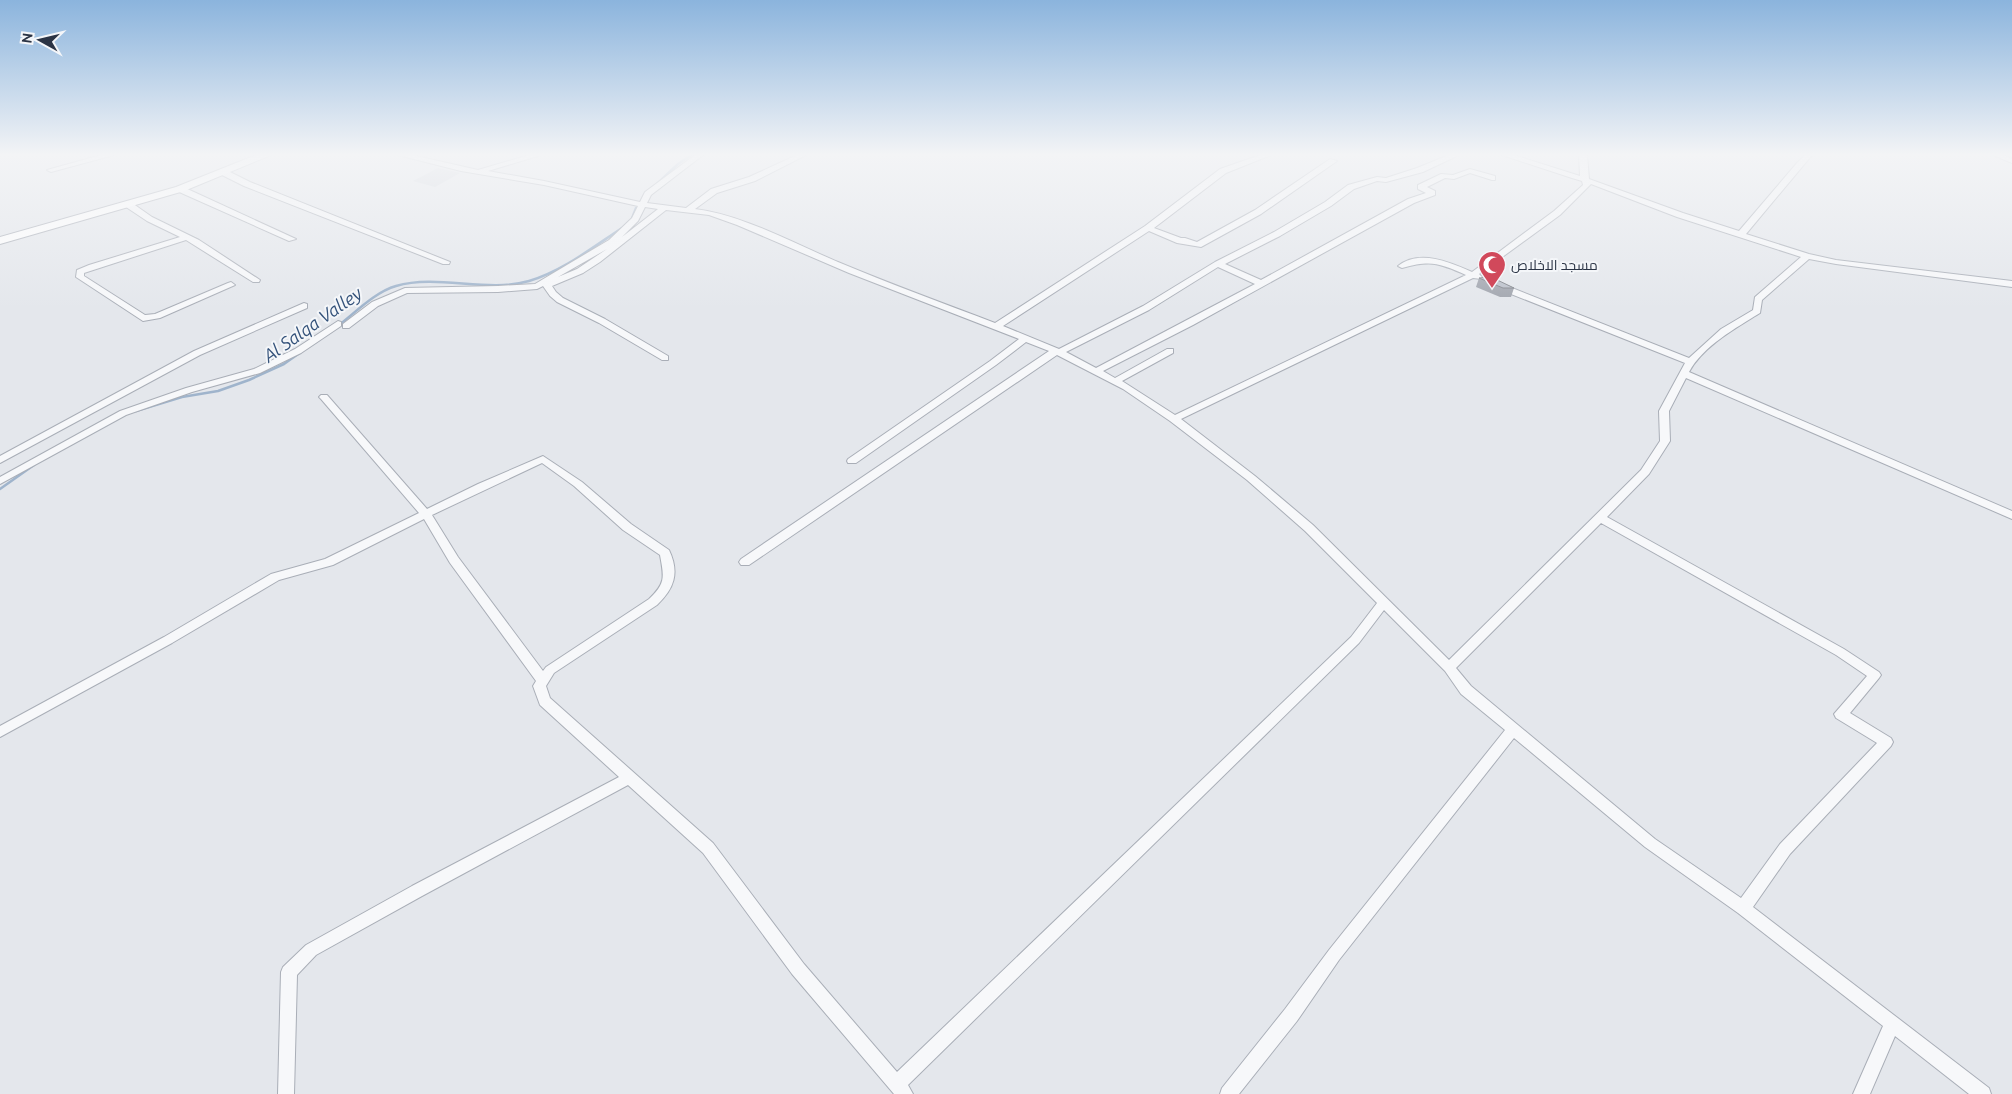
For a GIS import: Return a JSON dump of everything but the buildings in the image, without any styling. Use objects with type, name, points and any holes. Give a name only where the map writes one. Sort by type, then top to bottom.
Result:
[{"type":"main road","points":[[0,241],[130,206]]},
{"type":"main road","points":[[0,247],[130,206]]},
{"type":"street","points":[[130,206],[163,227],[187,237],[256,280]]},
{"type":"street","points":[[212,206],[292,238]]},
{"type":"street","points":[[303,206],[446,262]]},
{"type":"street","points":[[0,481],[123,413],[189,390],[257,371],[298,351],[375,304],[405,291],[498,289],[536,286],[612,242],[635,219],[641,206]]},
{"type":"street","points":[[658,206],[710,213],[740,223],[852,272],[996,326],[1097,371],[1116,381],[1174,419],[1252,478],[1309,528],[1450,668],[1466,690],[1650,843],[1743,908],[1982,1094]]},
{"type":"street","points":[[688,210],[693,206]]},
{"type":"street","points":[[996,326],[1179,206]]},
{"type":"street","points":[[1148,228],[1180,241],[1185,240],[1198,245],[1267,206]]},
{"type":"street","points":[[745,562],[1058,352],[1146,308],[1218,264],[1324,206]]},
{"type":"street","points":[[1097,371],[1190,323],[1402,206]]},
{"type":"street","points":[[1174,419],[1482,279],[1564,206]]},
{"type":"street","points":[[1657,206],[1807,256],[1836,262],[2012,284]]},
{"type":"street","points":[[1740,235],[1755,221],[1765,206]]},
{"type":"street","points":[[665,207],[580,271],[547,285],[553,295],[565,304],[577,308],[594,319],[602,321],[665,358]]},
{"type":"street","points":[[187,237],[92,267],[80,272],[80,277],[143,318],[157,316],[231,285]]},
{"type":"street","points":[[1450,668],[1644,472],[1665,441],[1664,411],[1690,362],[1724,331],[1757,311],[1758,299],[1807,256]]},
{"type":"street","points":[[1402,266],[1413,261],[1434,260],[1690,362]]},
{"type":"street","points":[[1218,264],[1260,283]]},
{"type":"street","points":[[0,460],[198,352],[304,306]]},
{"type":"street","points":[[852,461],[993,363],[1025,338]]},
{"type":"street","points":[[1116,381],[1170,351]]},
{"type":"street","points":[[1685,374],[2012,515]]},
{"type":"street","points":[[324,396],[426,514],[454,560],[543,681]]},
{"type":"street","points":[[0,732],[168,640],[275,578],[329,562],[482,486],[543,460],[578,484],[627,527],[665,553],[670,576],[666,590],[653,602],[550,670],[540,686],[545,701],[708,848],[798,969],[901,1089],[1355,640],[1383,603]]},
{"type":"street","points":[[1599,517],[1840,652],[1875,675],[1841,714],[1886,742],[1785,849],[1743,908]]},
{"type":"street","points":[[1228,1094],[1291,1015],[1334,955],[1513,729]]},
{"type":"street","points":[[286,1094],[289,972],[312,950],[417,891],[620,784],[628,777]]},
{"type":"street","points":[[1861,1094],[1892,1025]]},
{"type":"waterway","name":"Al Salqa Valley","points":[[631,221],[636,208]]},
{"type":"waterway","name":"Al Salqa Valley","points":[[339,325],[373,298],[396,286],[429,282],[513,284],[542,277],[566,265],[622,228]]},
{"type":"waterway","name":"Al Salqa Valley","points":[[136,411],[182,397],[218,391],[249,380],[284,364],[301,352]]},
{"type":"waterway","name":"Al Salqa Valley","points":[[0,489],[34,465]]},
{"type":"place","name":"مسجد الاخلاص","points":[[1492,289]]}]
